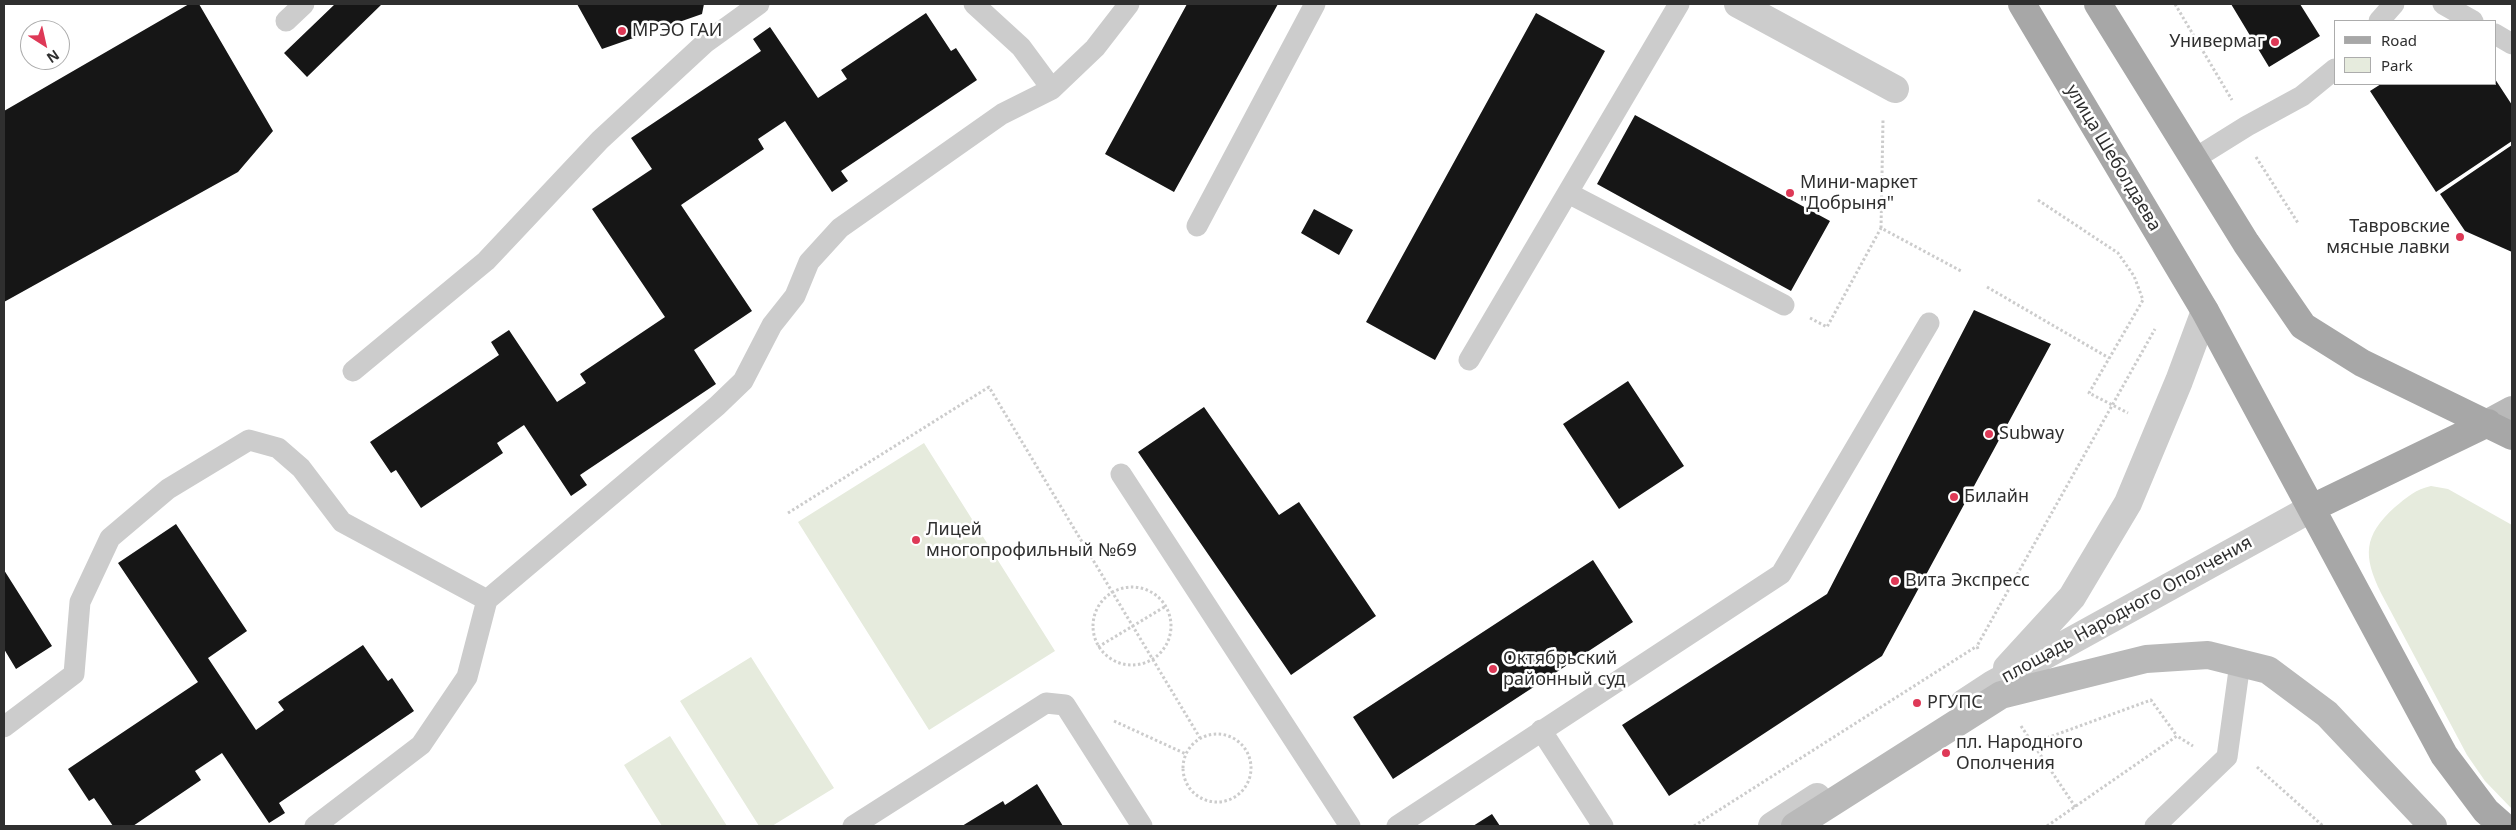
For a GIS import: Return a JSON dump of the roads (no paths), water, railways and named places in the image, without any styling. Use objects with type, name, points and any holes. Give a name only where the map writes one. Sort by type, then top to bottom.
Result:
[{"type":"main road","name":"улица Шеболдаева","points":[[2022,4],[2204,311]]},
{"type":"main road","points":[[2098,4],[2246,244],[2303,326],[2362,364],[2512,436]]},
{"type":"main road","points":[[2204,311],[2444,755],[2486,810],[2503,826]]},
{"type":"main road","points":[[2488,423],[2512,410]]},
{"type":"main road","name":"площадь Народного Ополчения","points":[[2312,508],[2488,423]]},
{"type":"main road","name":"площадь Народного Ополчения","points":[[1997,690],[2146,659],[2208,655],[2268,670],[2327,714],[2433,826]]},
{"type":"main road","points":[[1795,826],[1997,690]]},
{"type":"street","points":[[1738,4],[1895,89]]},
{"type":"street","name":"площадь Народного Ополчения","points":[[1997,690],[2072,597],[2128,503],[2179,382],[2204,311]]},
{"type":"street","name":"площадь Народного Ополчения","points":[[1997,690],[2312,508]]},
{"type":"street","points":[[1772,826],[1997,690]]},
{"type":"lane","points":[[286,21],[304,4]]},
{"type":"lane","points":[[353,371],[486,261],[600,140],[705,43],[759,4]]},
{"type":"lane","points":[[974,4],[1021,47],[1052,89]]},
{"type":"lane","points":[[315,826],[421,745],[467,677],[487,600],[717,406],[743,381],[772,325],[794,296],[809,262],[840,228],[1002,114],[1052,89],[1094,48],[1129,4]]},
{"type":"lane","points":[[1197,226],[1315,4]]},
{"type":"lane","points":[[1469,360],[1679,4]]},
{"type":"lane","points":[[2380,20],[2394,4]]},
{"type":"lane","points":[[2443,4],[2471,20]]},
{"type":"lane","points":[[2496,35],[2512,44]]},
{"type":"lane","points":[[2194,159],[2243,128],[2302,96],[2334,70]]},
{"type":"lane","points":[[1568,194],[1784,305]]},
{"type":"lane","points":[[1397,826],[1781,574],[1929,323]]},
{"type":"lane","points":[[4,727],[74,674],[80,602],[110,538],[168,488],[249,440],[278,448],[301,468],[342,522],[487,600]]},
{"type":"lane","points":[[1121,474],[1350,826]]},
{"type":"lane","points":[[2155,826],[2226,757],[2240,663]]},
{"type":"lane","points":[[854,826],[1046,703],[1064,705],[1142,826]]},
{"type":"lane","points":[[1541,730],[1603,826]]},
{"type":"place","name":"МРЭО ГАИ","points":[[622,31]]},
{"type":"place","name":"Универмаг","points":[[2275,42]]},
{"type":"place","name":"Мини-маркет \"Добрыня\"","points":[[1790,193]]},
{"type":"place","name":"Тавровские мясные лавки","points":[[2460,237]]},
{"type":"place","name":"Subway","points":[[1989,434]]},
{"type":"place","name":"Билайн","points":[[1954,497]]},
{"type":"place","name":"Лицей многопрофильный №69","points":[[916,540]]},
{"type":"place","name":"Вита Экспресс","points":[[1895,581]]},
{"type":"place","name":"Октябрьский районный суд","points":[[1493,669]]},
{"type":"place","name":"РГУПС","points":[[1917,703]]},
{"type":"place","name":"пл. Народного Ополчения","points":[[1946,753]]}]
